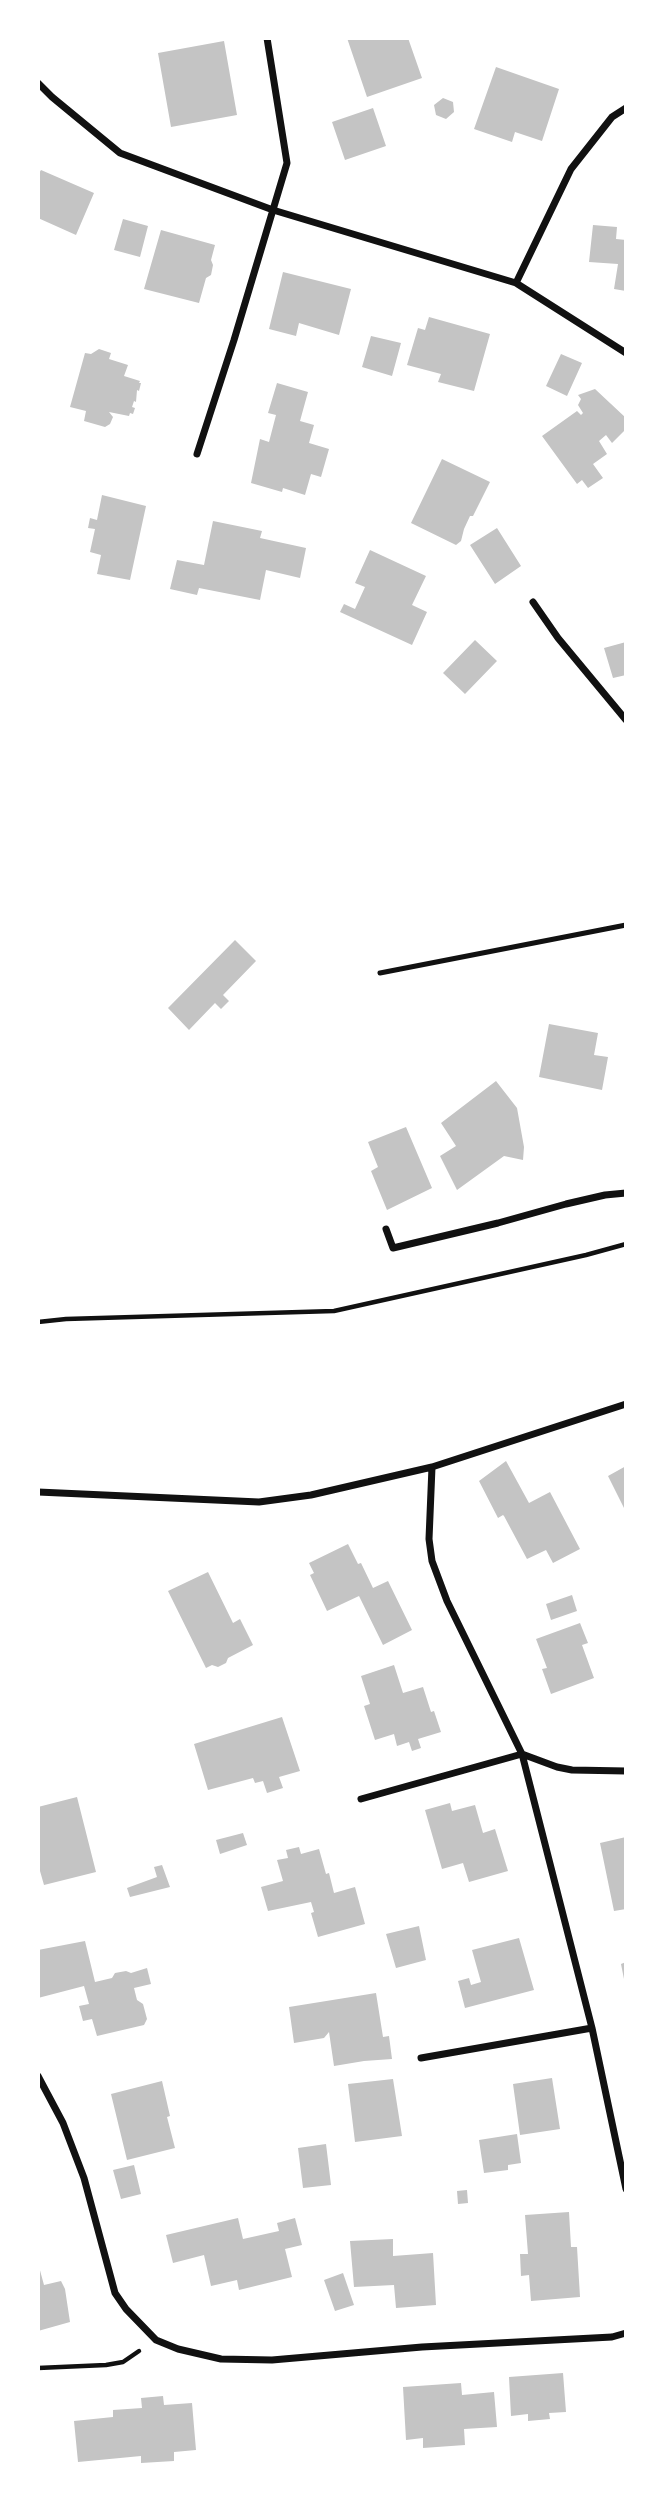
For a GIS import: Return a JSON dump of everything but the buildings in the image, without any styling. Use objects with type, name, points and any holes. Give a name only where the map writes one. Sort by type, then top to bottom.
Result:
[{"type":"street","points":[[197,454],[287,163],[267,38]]},
{"type":"street","points":[[38,83],[120,153],[273,210],[516,283],[625,353]]},
{"type":"street","points":[[516,283],[571,169],[612,117],[625,108]]},
{"type":"street","points":[[533,601],[558,638],[625,720]]},
{"type":"street","points":[[386,1230],[393,1248],[579,1201],[625,1193]]},
{"type":"street","points":[[38,1492],[260,1502],[311,1495],[432,1467],[625,1404]]},
{"type":"street","points":[[432,1467],[429,1539],[432,1561],[447,1601],[522,1754],[592,2028],[625,2189]]},
{"type":"street","points":[[361,1800],[522,1754],[572,1770],[625,1771]]},
{"type":"street","points":[[421,2059],[592,2028]]},
{"type":"street","points":[[38,2077],[63,2123],[84,2178],[115,2293],[126,2309],[156,2340],[178,2349],[211,2357],[272,2360],[422,2347],[612,2337],[625,2333]]},
{"type":"lane","points":[[380,973],[625,925]]},
{"type":"path","points":[[38,1322],[334,1311],[625,1244]]},
{"type":"path","points":[[38,2368],[122,2362],[156,2340]]}]
